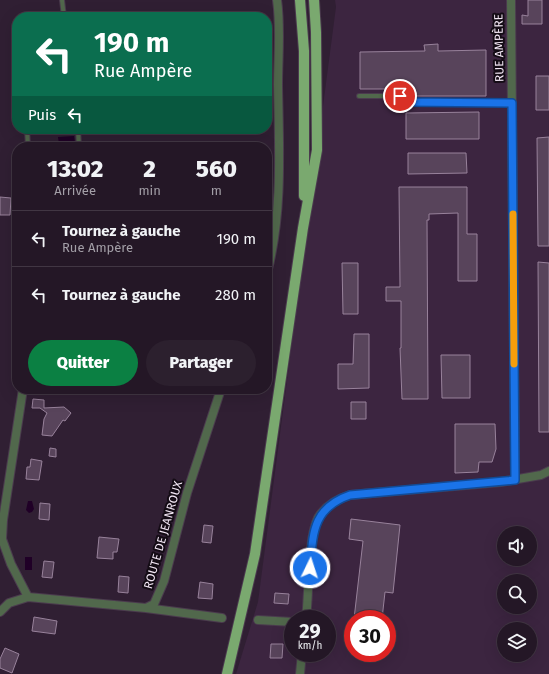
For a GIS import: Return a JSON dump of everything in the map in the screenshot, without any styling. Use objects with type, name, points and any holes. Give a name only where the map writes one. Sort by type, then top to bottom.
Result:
[{"type":"main road","points":[[300,0],[304,51],[303,228]]},
{"type":"main road","points":[[227,674],[255,554],[303,228],[318,150],[314,0]]},
{"type":"street","points":[[272,249],[277,209],[279,153],[277,0]]},
{"type":"street","name":"RUE AMPÈRE","points":[[511,0],[515,480]]},
{"type":"street","points":[[22,394],[3,520],[2,539],[11,564],[28,597]]},
{"type":"street","name":"ROUTE DE JEANROUX","points":[[146,608],[154,604],[160,593],[189,486],[219,394]]},
{"type":"street","points":[[307,610],[313,533],[318,518],[337,500],[350,495],[515,480],[540,475],[549,471]]},
{"type":"street","points":[[0,612],[9,603],[28,597],[146,608],[222,618]]},
{"type":"street","points":[[258,620],[284,621]]},
{"type":"street","points":[[300,674],[301,662]]},
{"type":"lane","points":[[62,0],[63,12]]},
{"type":"lane","points":[[359,96],[400,96],[406,102],[512,103]]},
{"type":"shaded area","points":[[335,0],[549,0],[549,674],[236,674],[258,602],[336,7]]},
{"type":"shaded area","points":[[74,136],[75,142],[59,142],[58,137]]},
{"type":"shaded area","points":[[28,501],[32,501],[34,509],[29,513],[26,510]]},
{"type":"shaded area","points":[[25,557],[32,557],[32,570],[25,570]]},
{"type":"building","points":[[528,0],[542,0],[542,24],[522,24],[522,15],[528,16]]},
{"type":"building","points":[[438,44],[438,51],[486,50],[486,96],[415,96],[415,89],[360,89],[360,52],[425,51],[424,45]]},
{"type":"building","points":[[536,76],[549,76],[549,110],[536,110]]},
{"type":"building","points":[[479,112],[479,139],[406,139],[406,113]]},
{"type":"building","points":[[549,137],[549,246],[538,246],[537,138]]},
{"type":"building","points":[[408,153],[466,153],[467,173],[408,174]]},
{"type":"building","points":[[399,187],[467,187],[467,234],[477,234],[477,281],[458,281],[458,213],[429,214],[429,220],[427,220],[428,399],[402,399],[400,348],[401,301],[386,301],[386,287],[400,287]]},
{"type":"building","points":[[0,197],[11,198],[10,215],[0,215]]},
{"type":"building","points":[[538,262],[549,263],[549,432],[539,432]]},
{"type":"building","points":[[342,263],[358,263],[358,314],[343,314]]},
{"type":"building","points":[[354,334],[369,334],[369,388],[338,389],[338,364],[353,364]]},
{"type":"building","points":[[441,355],[470,355],[470,398],[442,398]]},
{"type":"building","points":[[33,399],[44,400],[44,408],[64,407],[71,413],[65,421],[63,420],[52,436],[42,435],[44,419],[47,413],[40,408],[32,408]]},
{"type":"building","points":[[351,402],[366,402],[366,419],[351,419]]},
{"type":"building","points":[[455,424],[495,424],[496,449],[492,462],[479,462],[478,472],[455,473]]},
{"type":"building","points":[[50,448],[56,449],[56,457],[49,456]]},
{"type":"building","points":[[31,459],[42,461],[39,480],[26,479],[27,467],[30,467]]},
{"type":"building","points":[[40,503],[50,504],[49,520],[39,519]]},
{"type":"building","points":[[351,519],[400,525],[393,593],[385,592],[383,610],[355,610],[363,541],[349,539]]},
{"type":"building","points":[[204,525],[213,526],[211,543],[202,542]]},
{"type":"building","points":[[99,537],[119,539],[117,552],[113,552],[113,559],[97,558]]},
{"type":"building","points":[[44,561],[54,562],[52,578],[42,577]]},
{"type":"building","points":[[119,576],[129,577],[128,593],[118,592]]},
{"type":"building","points":[[200,582],[213,584],[212,599],[198,598]]},
{"type":"building","points":[[275,593],[289,594],[288,604],[274,603]]},
{"type":"building","points":[[34,617],[57,621],[55,634],[32,631]]},
{"type":"building","points":[[271,644],[283,644],[282,658],[270,658]]},
{"type":"building","points":[[5,648],[19,654],[12,673],[0,668],[0,659]]},
{"type":"slow traffic","points":[[513,214],[514,364]]},
{"type":"route","points":[[310,568],[313,533],[318,518],[337,500],[350,495],[515,480],[512,103],[406,102],[400,96]]}]
